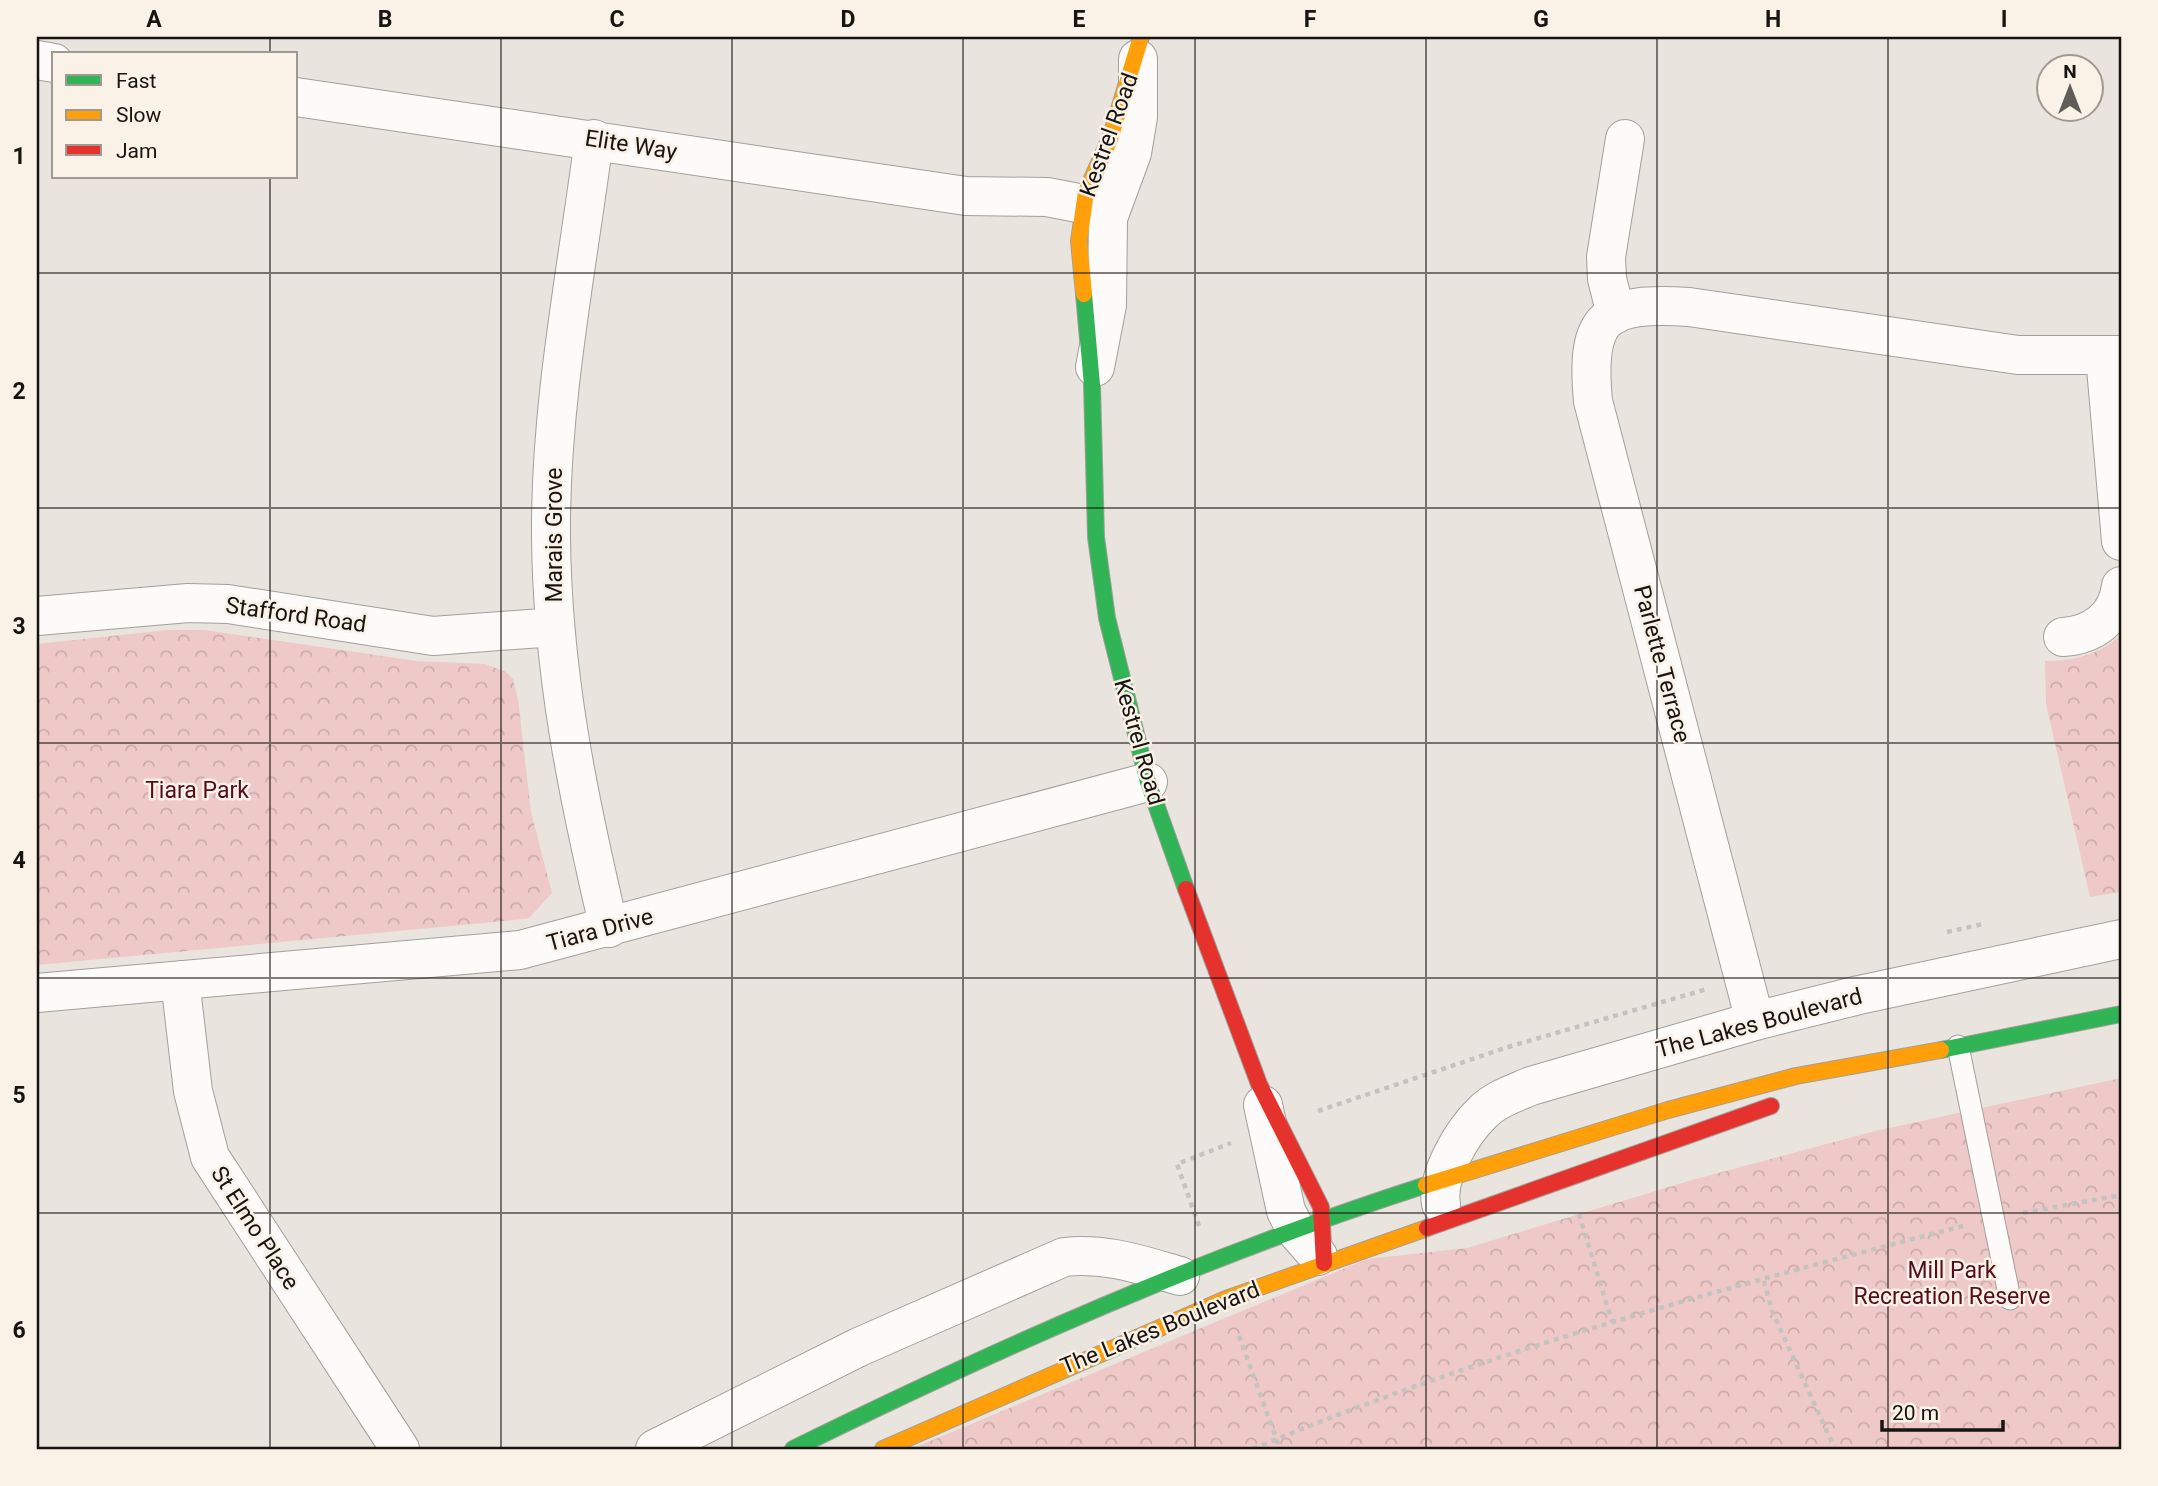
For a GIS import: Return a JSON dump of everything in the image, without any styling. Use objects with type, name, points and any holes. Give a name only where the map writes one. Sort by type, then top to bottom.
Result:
[{"type":"street","name":"Kestrel Road","points":[[1140,45],[1138,117],[1132,153],[1091,216],[1107,305],[1092,384],[1096,537],[1107,618],[1125,700],[1148,782],[1259,1084],[1286,1211],[1310,1227],[1324,1262]]},
{"type":"street","name":"Elite Way","points":[[298,97],[966,196],[1044,220],[1091,216]]},
{"type":"street","name":"Marais Grove","points":[[594,139],[560,388],[553,470],[555,627],[575,782],[609,928]]},
{"type":"street","points":[[1625,139],[1606,257],[1607,279],[1616,314],[1631,307],[1689,307],[2018,355],[2113,355],[2121,541]]},
{"type":"street","name":"Parlette Terrace","points":[[1616,314],[1598,330],[1591,346],[1592,401],[1755,1021]]},
{"type":"street","points":[[2063,637],[2081,636],[2100,626],[2112,613],[2121,586]]},
{"type":"street","name":"Stafford Road","points":[[37,616],[188,603],[228,604],[433,636],[555,627]]},
{"type":"street","name":"Tiara Drive","points":[[37,993],[520,950],[1148,782]]},
{"type":"street","name":"The Lakes Boulevard","points":[[1443,1220],[1439,1194],[1442,1181],[1466,1134],[1483,1112],[1505,1097],[1531,1086],[1755,1021],[1975,969],[2121,939]]},
{"type":"street","name":"St Elmo Place","points":[[180,980],[193,1091],[210,1157],[400,1449]]},
{"type":"street","name":"The Lakes Boulevard","points":[[793,1449],[1069,1320],[1310,1227],[1590,1132],[1801,1075],[1929,1053],[2121,1014]]},
{"type":"street","name":"The Lakes Boulevard","points":[[1824,1088],[1929,1053]]},
{"type":"street","name":"The Lakes Boulevard","points":[[883,1449],[1099,1352],[1324,1262],[1785,1101]]},
{"type":"street","name":"The Lakes Boulevard","points":[[655,1449],[859,1347],[1064,1257],[1086,1254],[1114,1257],[1180,1276]]},
{"type":"lane","points":[[1958,1046],[2010,1299]]},
{"type":"path","points":[[1253,1449],[1410,1390],[1612,1322],[1992,1219],[2121,1195]]},
{"type":"path","points":[[1576,1203],[1612,1322]]},
{"type":"path","points":[[1763,1281],[1772,1311],[1835,1449]]},
{"type":"path","points":[[1277,1439],[1280,1449]]},
{"type":"green space","name":"Tiara Park","points":[[168,630],[204,630],[417,661],[485,664],[506,672],[513,679],[518,699],[531,812],[552,893],[529,918],[515,920],[37,965],[37,644]]},
{"type":"green space","points":[[2121,635],[2121,892],[2090,897],[2046,704],[2045,661],[2086,656],[2104,648]]},
{"type":"green space","name":"Mill Park Recreation Reserve","points":[[2121,1078],[2121,1449],[911,1449],[1367,1259],[1467,1248],[1692,1180],[1875,1131]]},
{"type":"traffic: fast","points":[[1084,294],[1092,385],[1096,537],[1107,618],[1148,782],[1186,889]]},
{"type":"traffic: fast","points":[[1941,1050],[2121,1014]]},
{"type":"traffic: fast","points":[[793,1449],[948,1375],[1105,1305],[1264,1242],[1426,1185]]},
{"type":"traffic: slow","points":[[1084,294],[1079,241],[1086,192],[1110,139],[1141,37]]},
{"type":"traffic: slow","points":[[1426,1185],[1668,1110],[1796,1076],[1941,1050]]},
{"type":"traffic: slow","points":[[883,1449],[1226,1299],[1427,1228]]},
{"type":"traffic: jam","points":[[1186,889],[1259,1084],[1321,1207],[1324,1263]]},
{"type":"traffic: jam","points":[[1427,1228],[1771,1106]]}]
